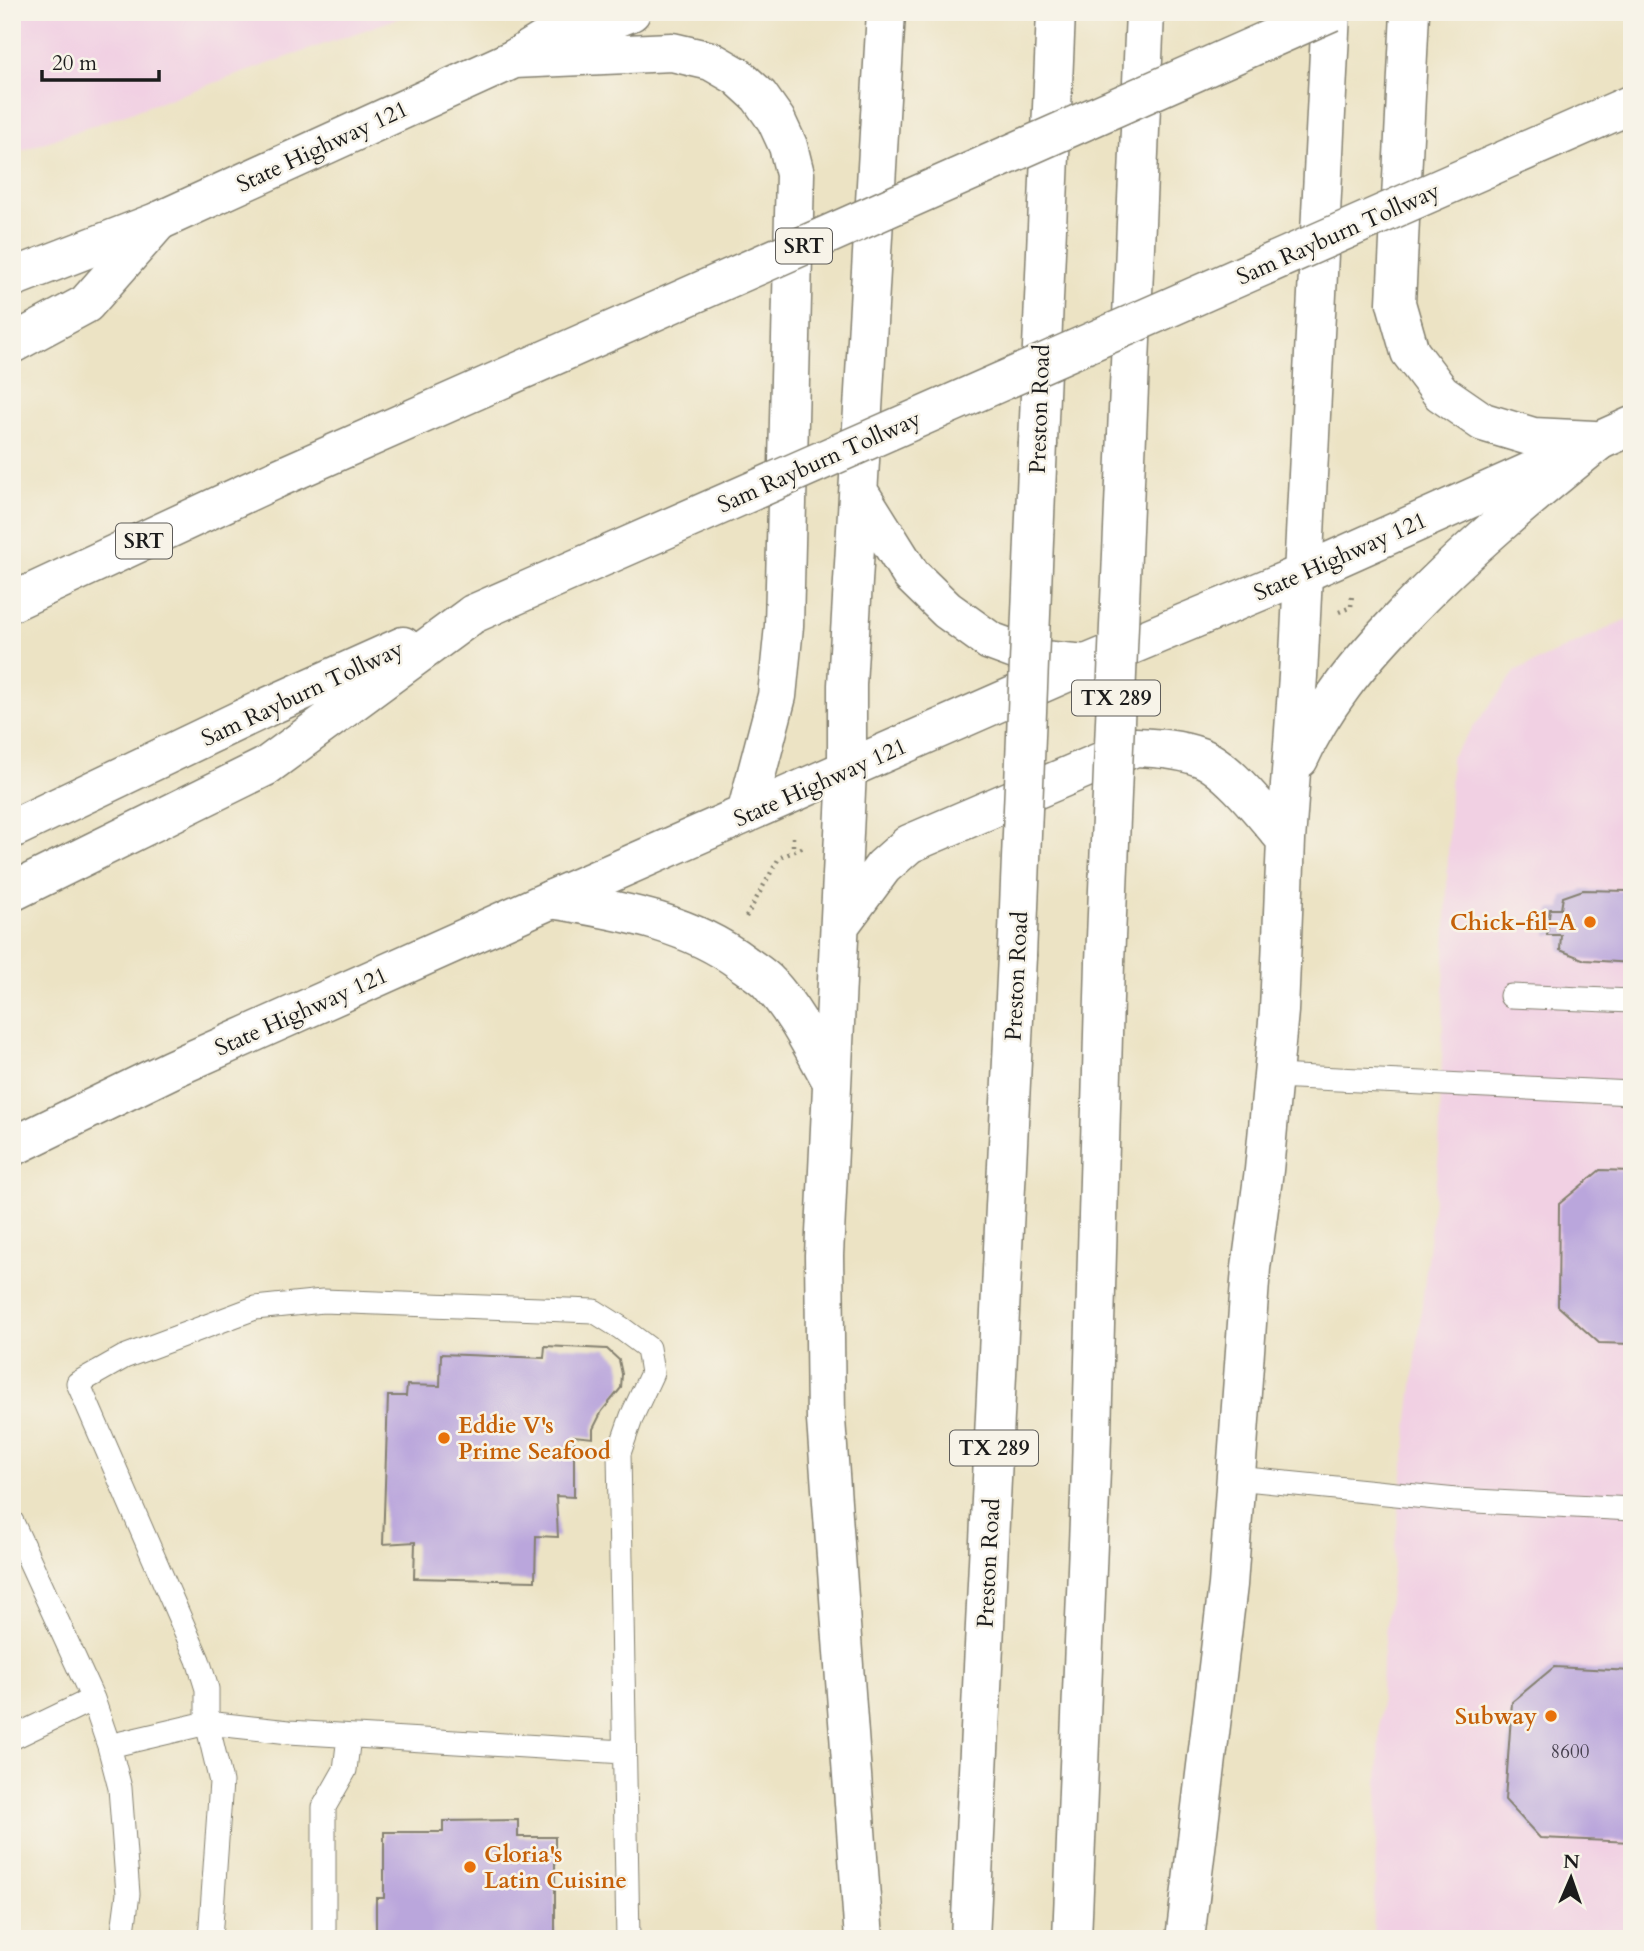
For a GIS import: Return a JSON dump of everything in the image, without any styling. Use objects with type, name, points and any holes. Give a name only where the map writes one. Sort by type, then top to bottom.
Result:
[{"type":"main road","points":[[514,59],[590,12]]},
{"type":"main road","name":"State Highway 121","points":[[12,278],[159,221],[514,59],[631,12]]},
{"type":"main road","points":[[864,1939],[826,1420],[824,1255],[847,770],[847,685],[886,12]]},
{"type":"main road","name":"Preston Road","points":[[970,1939],[1017,956],[1056,12]]},
{"type":"main road","name":"TX 289","points":[[1072,1939],[1091,1457],[1105,962],[1145,12]]},
{"type":"main road","points":[[1185,1939],[1228,1585],[1251,1268],[1279,1011],[1331,12]]},
{"type":"main road","name":"SRT","points":[[12,602],[276,479],[1331,12]]},
{"type":"main road","points":[[1410,12],[1396,303],[1410,352],[1441,393],[1483,422],[1533,436],[1615,434]]},
{"type":"main road","points":[[514,59],[672,52],[711,61],[737,76],[759,96],[776,120],[788,146],[795,174],[783,626],[777,696],[746,814]]},
{"type":"main road","name":"Sam Rayburn Tollway","points":[[12,829],[265,708],[473,614],[1632,104]]},
{"type":"main road","points":[[12,344],[86,304],[159,221]]},
{"type":"main road","points":[[1290,781],[1313,727],[1344,681],[1371,648],[1434,582],[1485,536],[1615,434]]},
{"type":"main road","name":"State Highway 121","points":[[12,1147],[172,1069],[1086,664],[1302,574],[1615,434]]},
{"type":"main road","points":[[859,492],[911,575],[947,610],[989,641],[1042,660],[1086,664]]},
{"type":"main road","points":[[12,892],[265,767],[473,614]]},
{"type":"main road","points":[[840,925],[883,867],[909,844],[1135,747],[1169,748],[1203,757],[1238,785],[1286,840]]},
{"type":"main road","points":[[552,900],[635,914],[677,927],[727,951],[768,982],[802,1028],[832,1082]]},
{"type":"lane","points":[[1511,996],[1632,1000]]},
{"type":"lane","points":[[1274,1076],[1632,1093]]},
{"type":"lane","points":[[210,1939],[220,1782],[207,1723],[207,1689],[198,1660],[78,1383],[124,1357],[255,1308],[323,1301],[594,1311],[648,1348],[652,1373],[619,1453],[628,1939]]},
{"type":"lane","points":[[1236,1478],[1456,1500],[1632,1509]]},
{"type":"lane","points":[[12,1522],[93,1699],[110,1746],[120,1788],[128,1894],[122,1939]]},
{"type":"lane","points":[[12,1738],[93,1699]]},
{"type":"lane","points":[[110,1746],[207,1723],[349,1736],[624,1752]]},
{"type":"lane","points":[[324,1939],[324,1807],[345,1770],[349,1736]]},
{"type":"path","points":[[746,917],[779,858],[793,851],[793,836]]},
{"type":"shaded area","points":[[12,12],[416,12],[12,154]]},
{"type":"shaded area","points":[[1632,617],[1632,1939],[1373,1939],[1382,1661],[1439,1153],[1451,757],[1516,671]]},
{"type":"building","name":"Chick-fil-A","points":[[1629,885],[1632,886],[1632,963],[1585,960],[1560,950],[1561,935],[1547,935],[1550,909],[1561,909],[1563,897],[1583,890],[1628,891]]},
{"type":"building","points":[[1600,1170],[1632,1171],[1632,1344],[1599,1343],[1558,1306],[1559,1204]]},
{"type":"building","points":[[545,1346],[607,1349],[619,1360],[622,1374],[621,1388],[602,1411],[593,1429],[593,1438],[574,1436],[574,1497],[556,1496],[558,1537],[536,1536],[535,1581],[414,1578],[415,1542],[383,1544],[388,1396],[406,1396],[407,1385],[440,1386],[441,1354],[544,1358]]},
{"type":"building","points":[[1554,1667],[1632,1671],[1632,1842],[1540,1838],[1505,1800],[1512,1702]]},
{"type":"building","name":"Gloria's Latin Cuisine","points":[[518,1820],[518,1837],[555,1837],[555,1939],[376,1939],[376,1898],[384,1898],[384,1832],[443,1832],[443,1821]]},
{"type":"place","name":"Chick-fil-A","points":[[1590,922]]},
{"type":"place","name":"Eddie V's Prime Seafood","points":[[444,1438]]},
{"type":"place","name":"Subway","points":[[1551,1716]]},
{"type":"place","name":"Gloria's Latin Cuisine","points":[[470,1867]]}]
